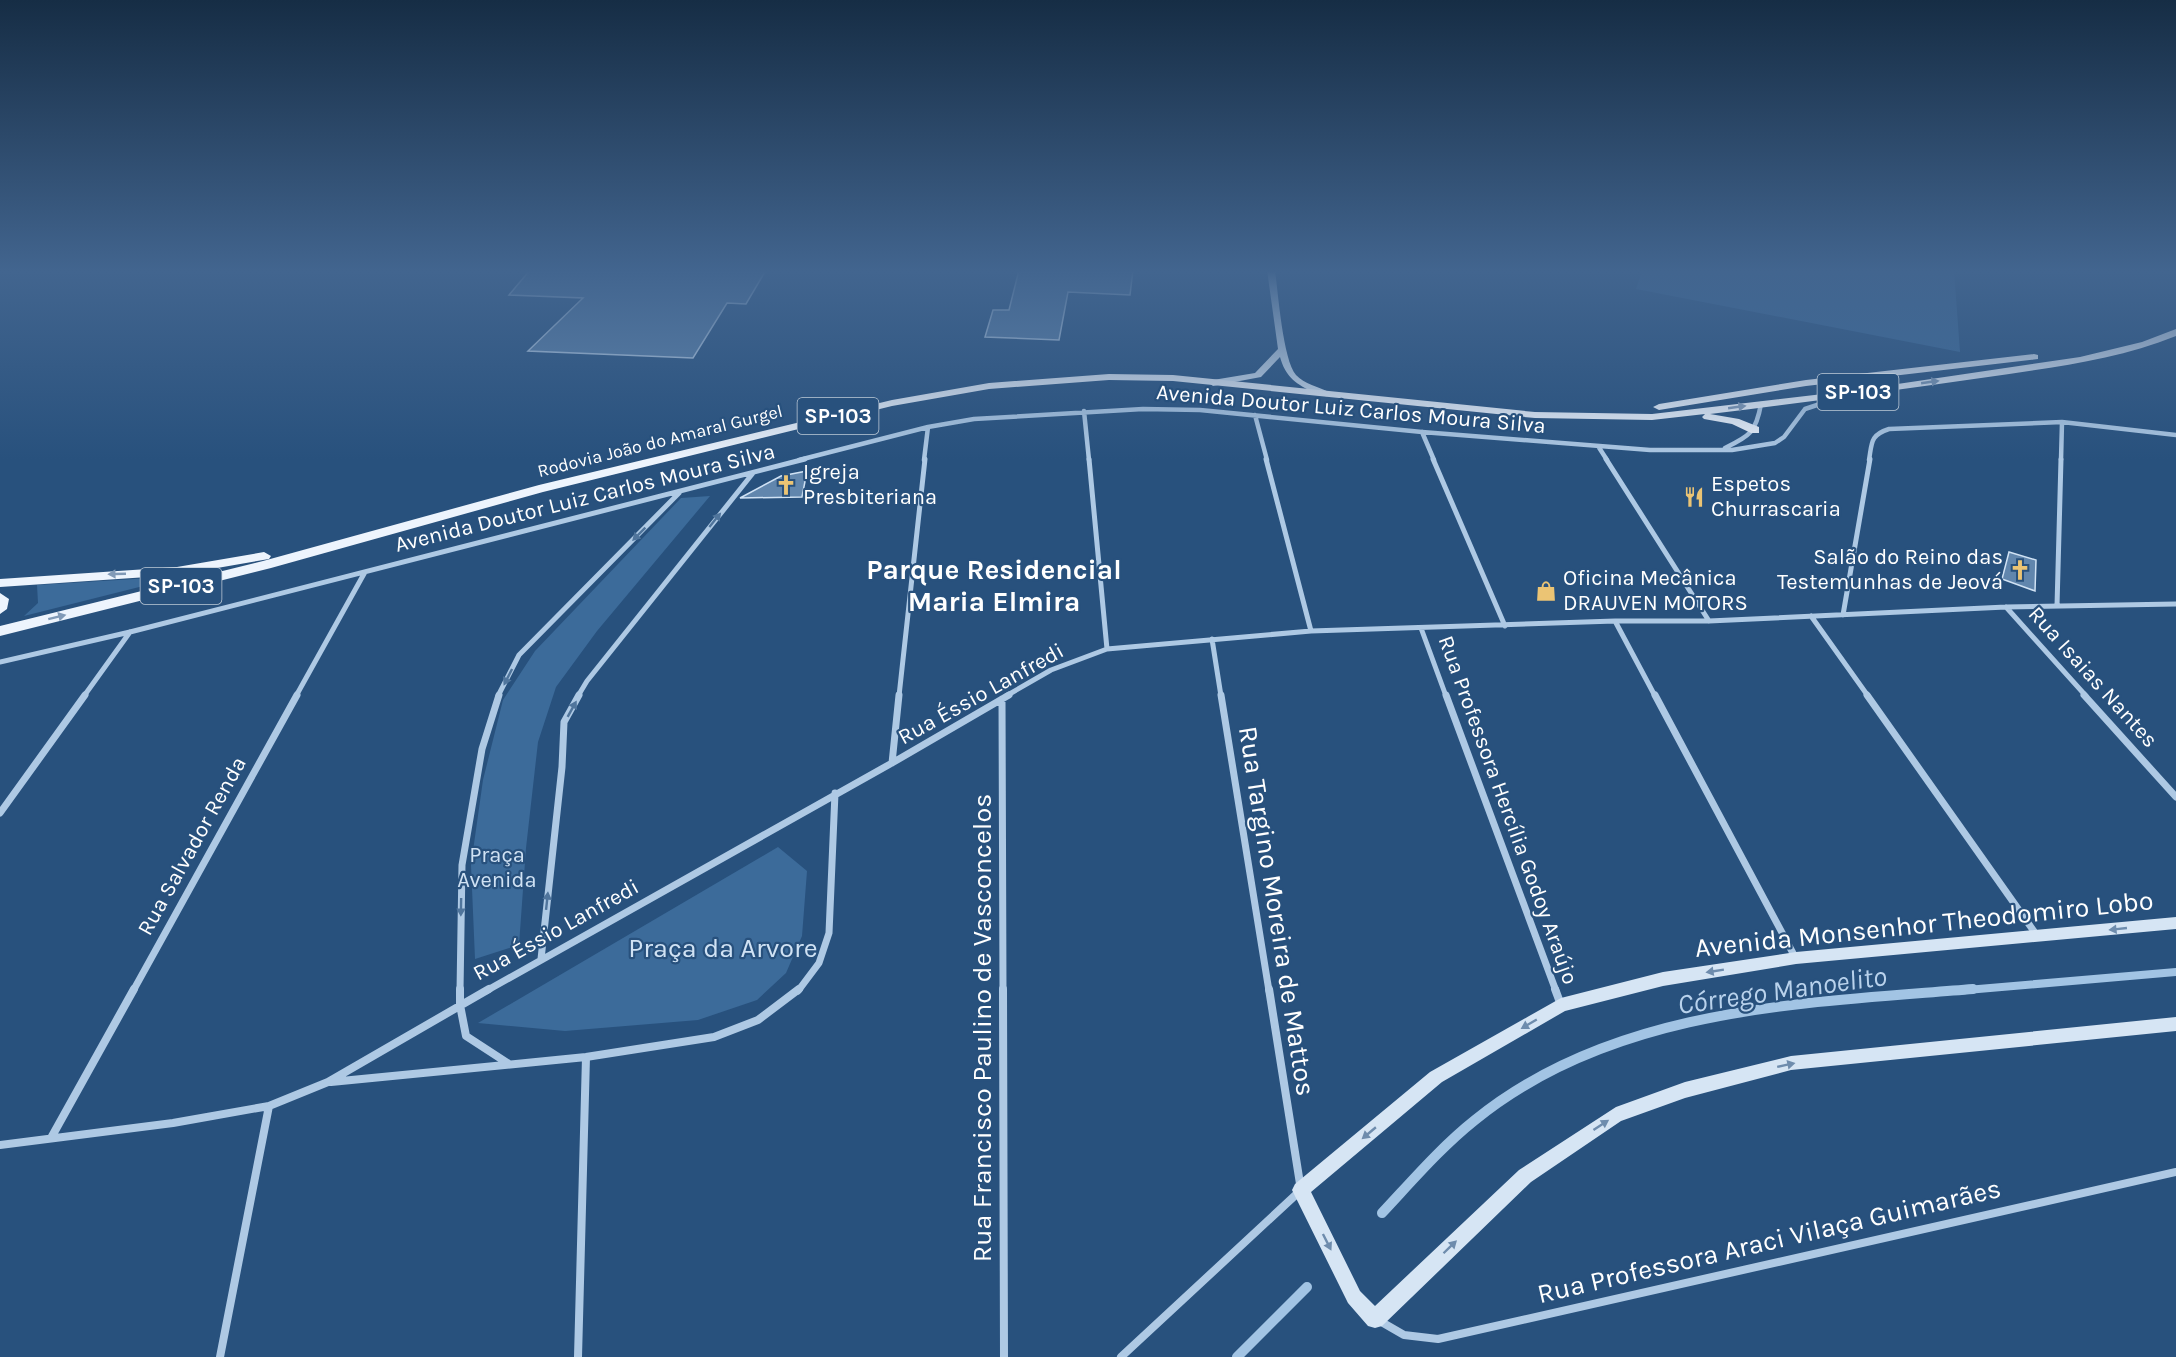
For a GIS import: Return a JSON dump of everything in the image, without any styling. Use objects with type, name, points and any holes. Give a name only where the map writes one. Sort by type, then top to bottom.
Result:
[{"type":"main road","name":"Rodovia João do Amaral Gurgel","points":[[0,631],[361,539],[539,489],[892,403],[988,386],[1109,377],[1162,378],[1535,415],[1669,416],[1857,393],[2100,355],[2146,344],[2175,333]]},
{"type":"main road","name":"Rodovia João do Amaral Gurgel","points":[[1616,415],[1806,383],[2028,357],[2100,355]]},
{"type":"main road","points":[[1761,404],[1770,396],[1806,383]]},
{"type":"main road","points":[[1669,416],[1725,419],[1755,430]]},
{"type":"main road","name":"Rodovia João do Amaral Gurgel","points":[[0,583],[177,571],[361,539]]},
{"type":"main road","points":[[0,598],[0,609]]},
{"type":"street","points":[[1281,333],[1289,372],[1326,394]]},
{"type":"street","points":[[1213,383],[1257,375],[1283,348]]},
{"type":"street","name":"Avenida Doutor Luiz Carlos Moura Silva","points":[[0,663],[130,632],[928,427],[974,419],[1084,411],[1200,410],[1422,432],[1650,450],[1722,450],[1775,443],[1786,435],[1799,414],[1806,408],[1857,393]]},
{"type":"street","points":[[1722,450],[1745,439],[1755,430],[1761,404]]},
{"type":"street","points":[[1084,411],[1107,650]]},
{"type":"street","points":[[1255,415],[1311,630]]},
{"type":"street","points":[[2057,606],[2062,422]]},
{"type":"street","points":[[1843,615],[1873,439],[1879,432],[1889,429],[2062,422],[2176,435]]},
{"type":"street","points":[[892,763],[928,427]]},
{"type":"street","points":[[1422,432],[1505,626]]},
{"type":"street","points":[[1598,446],[1708,621]]},
{"type":"street","points":[[541,959],[562,767],[564,722],[594,672],[754,472]]},
{"type":"street","points":[[510,1064],[466,1036],[460,1005],[462,865],[482,749],[495,703],[519,655],[680,492]]},
{"type":"street","name":"Rua Salvador Renda","points":[[51,1138],[365,572]]},
{"type":"street","name":"Rua Éssio Lanfredi","points":[[0,1145],[173,1123],[269,1106],[328,1082],[541,959],[892,763],[1051,670],[1107,650],[1311,630],[1615,621],[1708,621],[2057,606],[2176,604]]},
{"type":"street","name":"Rua Isaias Nantes","points":[[2006,608],[2176,797]]},
{"type":"street","points":[[1811,616],[2038,937]]},
{"type":"street","points":[[1615,621],[1796,958]]},
{"type":"street","name":"Rua Professora Hercília Godoy Araújo","points":[[1421,628],[1562,1005]]},
{"type":"street","points":[[0,813],[130,632]]},
{"type":"street","name":"Rua Targino Moreira de Mattos","points":[[1212,639],[1301,1190]]},
{"type":"street","name":"Rua Francisco Paulino de Vasconcelos","points":[[1002,699],[1004,1357]]},
{"type":"street","points":[[328,1082],[586,1057],[714,1037],[758,1020],[795,994],[819,963],[829,933],[835,793]]},
{"type":"street","name":"Avenida Monsenhor Theodomiro Lobo","points":[[1301,1190],[1436,1077],[1562,1005],[1663,979],[1796,958],[2176,923]]},
{"type":"street","points":[[1121,1357],[1301,1190],[1354,1297],[1375,1319],[1525,1176],[1616,1116],[1685,1090],[1791,1063],[2176,1024]]},
{"type":"street","points":[[578,1357],[586,1057]]},
{"type":"street","points":[[220,1357],[269,1106]]},
{"type":"street","name":"Rua Professora Araci Vilaça Guimarães","points":[[1375,1319],[1404,1335],[1438,1339],[2176,1172]]},
{"type":"green space","points":[[1864,333],[1959,333],[1960,352]]},
{"type":"green space","name":"Praça Avenida","points":[[710,496],[597,631],[556,687],[538,742],[526,848],[519,945],[475,959],[471,865],[483,780],[503,700],[535,651],[681,498]]},
{"type":"green space","points":[[183,576],[24,616],[38,603],[37,585]]},
{"type":"green space","name":"Praça da Arvore","points":[[778,847],[807,871],[802,936],[786,973],[757,1000],[698,1020],[565,1031],[478,1023]]},
{"type":"building","points":[[546,333],[708,333],[693,358],[528,351]]},
{"type":"building","points":[[986,333],[1060,333],[1059,340],[985,337]]},
{"type":"building","name":"Igreja Presbiteriana","points":[[807,471],[802,497],[740,498],[781,476]]},
{"type":"building","name":"Salão do Reino das Testemunhas de Jeová","points":[[2009,552],[2036,560],[2035,591],[2002,579]]},
{"type":"waterway","name":"Córrego Manoelito","points":[[1955,991],[2176,972]]},
{"type":"waterway","name":"Córrego Manoelito","points":[[1382,1213],[1462,1130],[1529,1083],[1588,1054],[1649,1033],[1713,1017],[1843,999],[1973,989]]},
{"type":"waterway","name":"Córrego Manoelito","points":[[1237,1357],[1307,1287]]},
{"type":"place","name":"Igreja Presbiteriana","points":[[786,485]]},
{"type":"place","name":"Espetos Churrascaria","points":[[1694,497]]},
{"type":"place","name":"Salão do Reino das Testemunhas de Jeová","points":[[2020,570]]},
{"type":"place","name":"Oficina Mecânica DRAUVEN MOTORS","points":[[1546,591]]},
{"type":"district","name":"Parque Residencial Maria Elmira","points":[[994,585]]}]
